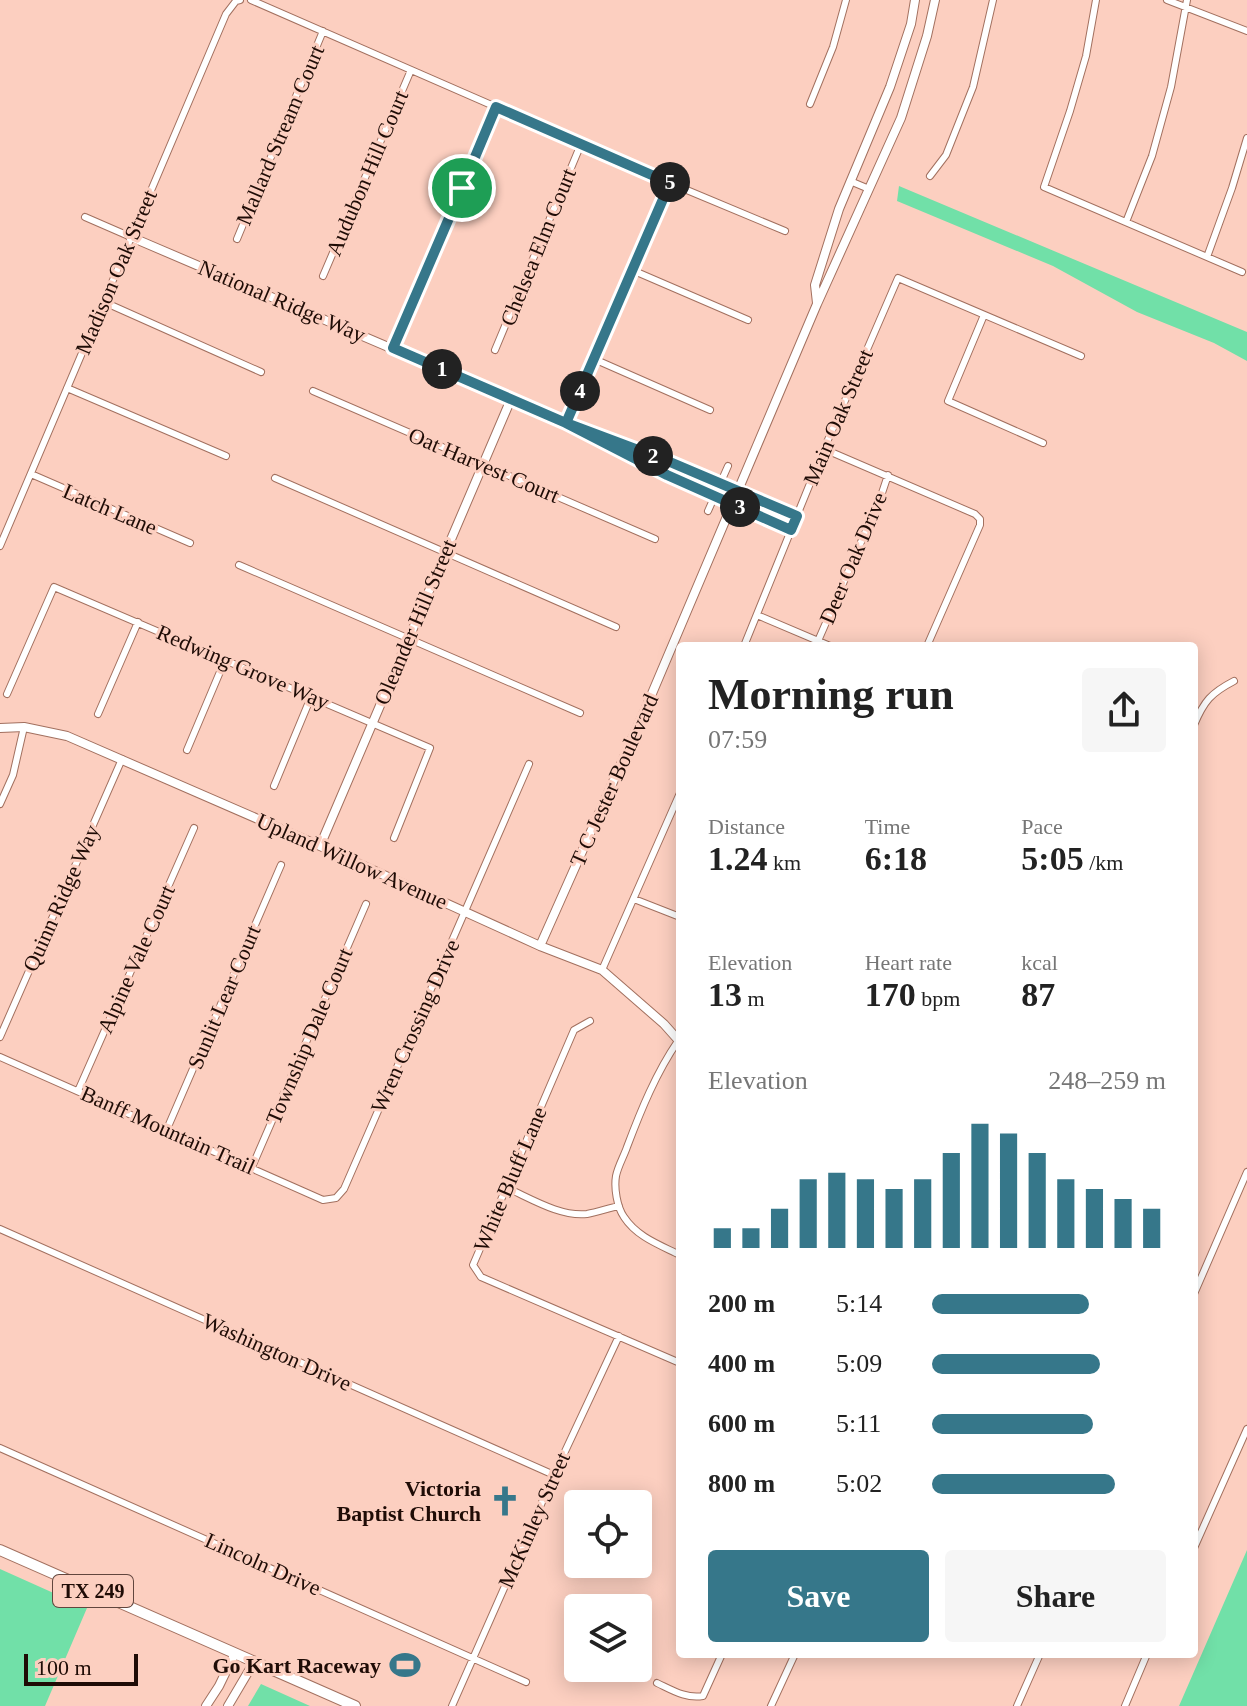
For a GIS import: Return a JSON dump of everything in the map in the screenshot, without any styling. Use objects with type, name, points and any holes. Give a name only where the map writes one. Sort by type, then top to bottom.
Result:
[{"type":"main road","name":"TX 249","points":[[0,1550],[355,1706]]},
{"type":"street","name":"Madison Oak Street","points":[[0,546],[226,14],[238,0]]},
{"type":"street","points":[[251,0],[785,231]]},
{"type":"street","points":[[810,104],[833,47],[846,0]]},
{"type":"street","name":"T C Jester Boulevard","points":[[817,304],[815,285],[850,181],[890,87],[911,24],[915,0]]},
{"type":"street","name":"T C Jester Boulevard","points":[[540,946],[645,710],[817,304],[901,118],[935,0]]},
{"type":"street","points":[[930,176],[946,155],[973,87],[993,0]]},
{"type":"street","points":[[1096,0],[1086,56],[1044,187],[1242,272]]},
{"type":"street","points":[[1167,0],[1187,4],[1247,31]]},
{"type":"street","points":[[1126,222],[1152,156],[1171,87],[1187,4]]},
{"type":"street","name":"Mallard Stream Court","points":[[237,239],[323,31]]},
{"type":"street","name":"Audubon Hill Court","points":[[323,276],[411,70]]},
{"type":"street","points":[[393,348],[496,107]]},
{"type":"street","points":[[1207,257],[1247,138]]},
{"type":"street","name":"Chelsea Elm Court","points":[[495,350],[581,144]]},
{"type":"street","points":[[850,181],[869,189]]},
{"type":"street","points":[[566,423],[670,183]]},
{"type":"street","name":"National Ridge Way","points":[[85,217],[566,423],[670,462],[797,516]]},
{"type":"street","points":[[632,270],[748,320]]},
{"type":"street","name":"Main Oak Street","points":[[746,642],[898,278],[984,315]]},
{"type":"street","points":[[104,302],[261,372]]},
{"type":"street","points":[[1043,443],[948,401],[984,315],[1081,356]]},
{"type":"street","points":[[594,359],[710,410]]},
{"type":"street","points":[[67,388],[226,456]]},
{"type":"street","name":"Oat Harvest Court","points":[[313,391],[655,539]]},
{"type":"street","name":"Oleander Hill Street","points":[[320,846],[511,399]]},
{"type":"street","name":"National Ridge Way","points":[[566,423],[667,475],[791,530]]},
{"type":"street","points":[[824,449],[975,514],[980,519],[929,642]]},
{"type":"street","points":[[708,511],[728,466]]},
{"type":"street","name":"Latch Lane","points":[[31,474],[190,543]]},
{"type":"street","name":"Deer Oak Drive","points":[[818,641],[888,475]]},
{"type":"street","points":[[275,478],[616,627]]},
{"type":"street","points":[[239,565],[580,713]]},
{"type":"street","name":"Redwing Grove Way","points":[[7,694],[54,587],[430,748],[394,838]]},
{"type":"street","points":[[757,615],[818,641]]},
{"type":"street","points":[[98,714],[138,622]]},
{"type":"street","points":[[187,750],[225,660]]},
{"type":"street","points":[[1198,715],[1214,692],[1234,681]]},
{"type":"street","points":[[274,786],[311,697]]},
{"type":"street","points":[[0,804],[13,775],[24,727]]},
{"type":"street","name":"Upland Willow Avenue","points":[[0,728],[24,727],[67,736],[540,946],[602,970],[676,1038]]},
{"type":"street","name":"Quinn Ridge Way","points":[[0,1037],[122,759]]},
{"type":"street","name":"Wren Crossing Drive","points":[[336,1198],[344,1189],[529,764]]},
{"type":"street","points":[[602,970],[676,809]]},
{"type":"street","name":"Alpine Vale Court","points":[[78,1091],[194,828]]},
{"type":"street","name":"Sunlit Lear Court","points":[[167,1129],[281,865]]},
{"type":"street","points":[[634,899],[676,915]]},
{"type":"street","name":"Township Dale Court","points":[[252,1167],[366,904]]},
{"type":"street","name":"White Bluff Lane","points":[[590,1021],[574,1030],[473,1265],[481,1277],[676,1361]]},
{"type":"street","points":[[676,1045],[663,1063],[616,1175],[619,1206],[633,1228],[676,1253]]},
{"type":"street","name":"Banff Mountain Trail","points":[[0,1057],[323,1200],[336,1198]]},
{"type":"street","points":[[1198,1285],[1247,1172]]},
{"type":"street","points":[[507,1188],[573,1213],[586,1214],[619,1206]]},
{"type":"street","name":"Washington Drive","points":[[0,1229],[554,1475]]},
{"type":"street","name":"McKinley Street","points":[[452,1706],[619,1336]]},
{"type":"street","points":[[1198,1539],[1247,1429]]},
{"type":"street","name":"Lincoln Drive","points":[[0,1448],[526,1682]]},
{"type":"street","points":[[206,1706],[235,1653]]},
{"type":"street","points":[[657,1683],[686,1696],[703,1696],[720,1658]]},
{"type":"street","points":[[771,1706],[793,1658]]},
{"type":"street","points":[[1017,1706],[1038,1658]]},
{"type":"street","points":[[1125,1706],[1145,1658]]},
{"type":"street","points":[[228,1706],[254,1662]]},
{"type":"green space","points":[[899,186],[1247,332],[1247,361],[1214,343],[1137,312],[1053,266],[897,201]]},
{"type":"green space","points":[[1247,1550],[1247,1706],[1179,1706]]},
{"type":"green space","points":[[0,1569],[87,1608],[45,1706],[0,1706]]},
{"type":"green space","points":[[261,1684],[310,1706],[248,1706]]},
{"type":"place","name":"Victoria Baptist Church","points":[[505,1501]]},
{"type":"place","name":"Go Kart Raceway","points":[[405,1665]]},
{"type":"route","points":[[462,188],[393,348],[566,423],[670,462],[797,516],[791,530],[667,475],[566,423],[670,183],[496,107],[462,188]]}]
